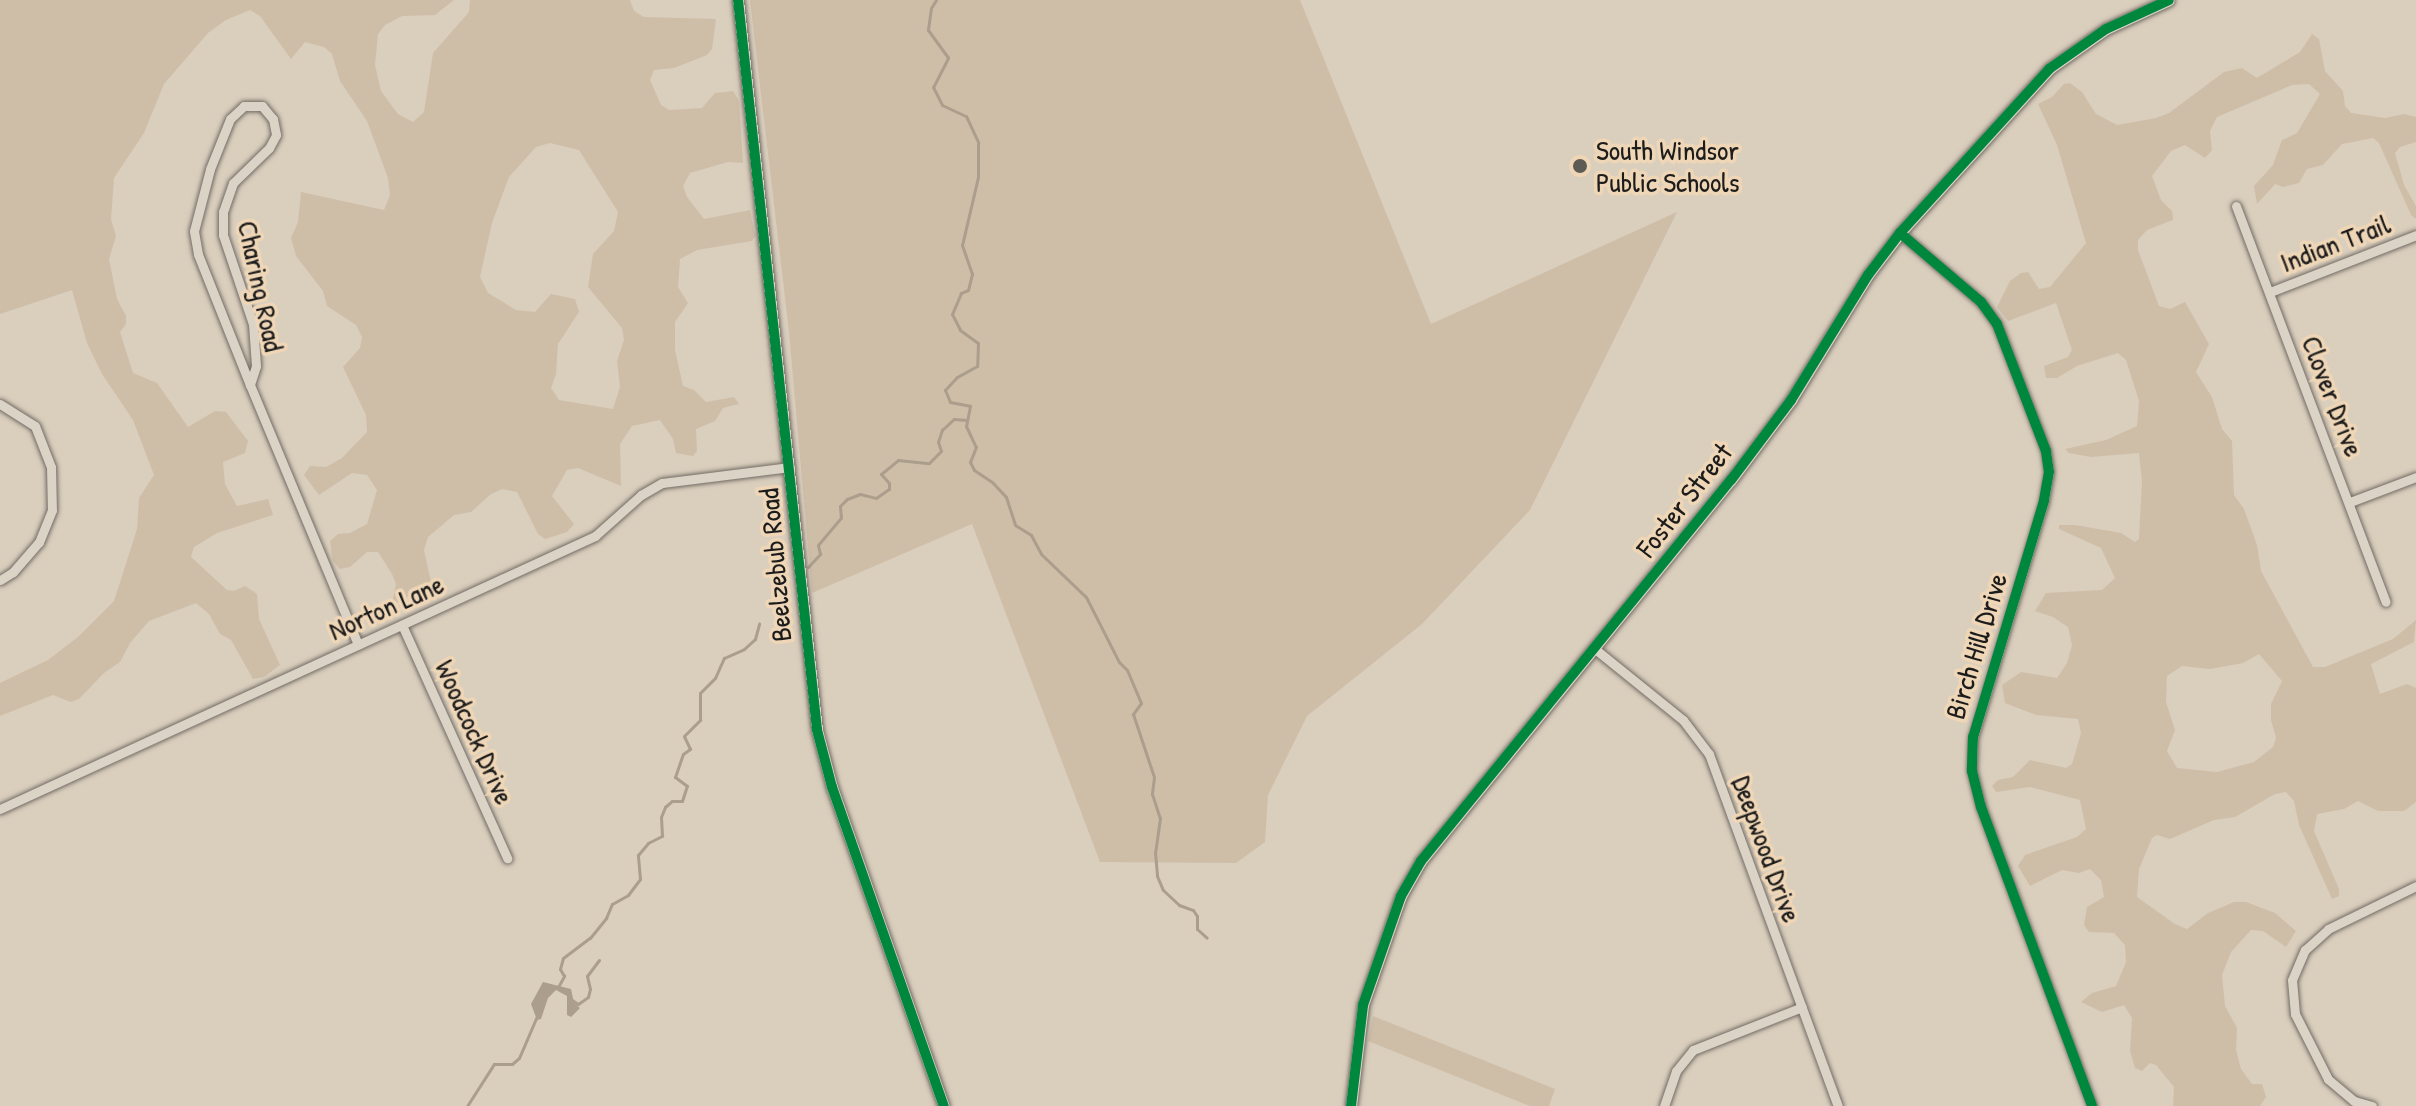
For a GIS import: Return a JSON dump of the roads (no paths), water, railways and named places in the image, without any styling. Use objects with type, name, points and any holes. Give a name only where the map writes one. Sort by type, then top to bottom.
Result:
[{"type":"street","name":"Beelzebub Road","points":[[738,0],[817,730],[832,787],[944,1106]]},
{"type":"street","name":"Foster Street","points":[[1351,1106],[1363,1005],[1401,896],[1421,861],[1595,649],[1791,400],[1868,275],[1900,233],[2049,69],[2106,29],[2169,0]]},
{"type":"street","name":"Charing Road","points":[[250,385],[256,366],[253,324],[223,235],[223,212],[233,183],[269,148],[276,135],[273,119],[262,106],[244,106],[230,119],[205,181],[194,231],[198,254],[250,385],[358,644]]},
{"type":"street","name":"Clover Drive","points":[[2236,206],[2386,602]]},
{"type":"street","name":"Birch Hill Drive","points":[[1900,233],[1981,302],[1997,324],[2046,451],[2049,472],[2044,501],[1973,737],[1972,771],[1981,807],[2092,1106]]},
{"type":"street","name":"Indian Trail","points":[[2270,292],[2416,235]]},
{"type":"street","points":[[0,404],[35,426],[51,467],[52,510],[39,542],[13,572],[0,580]]},
{"type":"street","name":"Norton Lane","points":[[0,809],[595,536],[641,495],[662,483],[790,467]]},
{"type":"street","points":[[2350,502],[2416,477]]},
{"type":"street","name":"Woodcock Drive","points":[[402,625],[507,858]]},
{"type":"street","name":"Deepwood Drive","points":[[1595,649],[1683,720],[1709,754],[1838,1106]]},
{"type":"street","points":[[2372,1106],[2354,1101],[2328,1079],[2295,1014],[2292,980],[2305,950],[2328,929],[2416,886]]},
{"type":"street","points":[[1664,1106],[1676,1071],[1693,1050],[1802,1007]]},
{"type":"waterway","points":[[936,0],[931,8],[928,30],[948,58],[933,87],[942,105],[966,116],[978,142],[978,177],[962,245],[972,274],[968,290],[961,293],[952,314],[960,330],[978,343],[977,366],[957,377],[945,390],[950,402],[970,406],[966,426],[976,447],[970,462],[974,470],[1006,497],[1015,525],[1031,535],[1041,554],[1086,597],[1119,662],[1127,670],[1141,703],[1133,714],[1154,777],[1152,794],[1160,818],[1155,852],[1157,876],[1163,890],[1179,905],[1193,910],[1197,916],[1197,929],[1207,938]]},
{"type":"waterway","points":[[808,567],[820,554],[818,545],[841,518],[840,506],[847,499],[860,494],[876,498],[889,489],[889,483],[881,474],[898,460],[929,463],[941,451],[938,442],[942,430],[954,419],[967,420]]},
{"type":"waterway","points":[[558,987],[564,976],[560,969],[563,958],[590,938],[606,918],[612,904],[628,895],[640,879],[638,855],[648,843],[662,836],[661,817],[665,807],[672,801],[682,801],[687,786],[675,777],[683,754],[690,749],[684,736],[700,720],[700,693],[715,678],[724,658],[744,649],[755,639],[759,624]]},
{"type":"waterway","points":[[572,1000],[578,1004],[588,997],[587,976],[599,960]]},
{"type":"waterway","points":[[467,1106],[494,1064],[512,1064],[519,1058],[537,1016]]},
{"type":"place","name":"South Windsor Public Schools","points":[[1580,166]]}]
